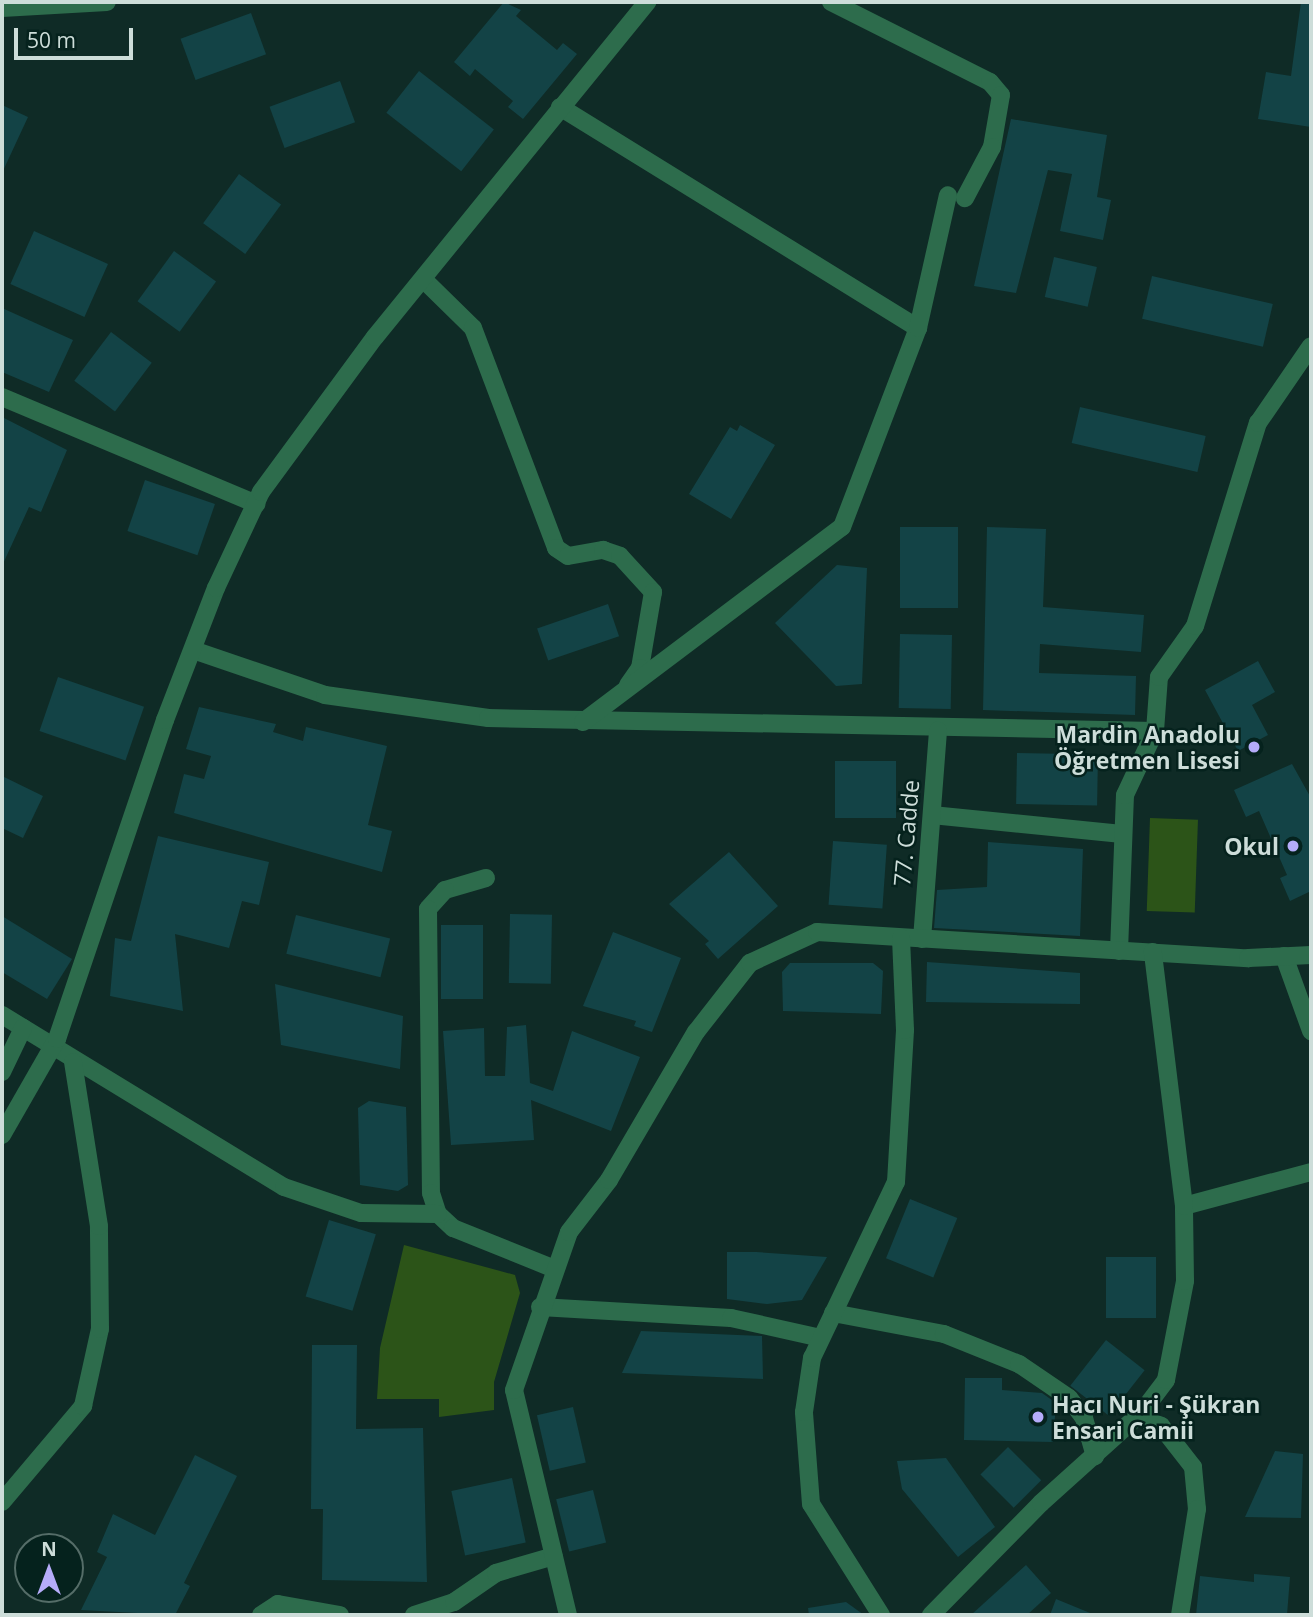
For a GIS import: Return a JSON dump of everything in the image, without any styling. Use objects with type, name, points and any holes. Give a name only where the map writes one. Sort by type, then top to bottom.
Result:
[{"type":"street","points":[[2,8],[107,2]]},
{"type":"street","points":[[2,1135],[52,1048],[92,950],[115,860],[193,650],[256,504],[423,279],[647,2]]},
{"type":"street","points":[[583,722],[842,527],[918,328],[956,196],[992,147],[1001,95],[990,82],[831,2]]},
{"type":"street","points":[[560,107],[918,328]]},
{"type":"street","points":[[423,279],[473,328],[556,548],[568,556],[603,550],[620,556],[653,592],[640,668],[621,694]]},
{"type":"street","points":[[1119,951],[1125,795],[1155,730],[1159,677],[1195,626],[1258,423],[1311,346]]},
{"type":"street","points":[[2,397],[256,504]]},
{"type":"street","points":[[193,650],[325,695],[488,718],[583,722],[887,724],[939,731],[1155,730]]},
{"type":"street","name":"77. Cadde","points":[[922,939],[939,731]]},
{"type":"street","points":[[932,815],[1122,834]]},
{"type":"street","points":[[486,878],[446,890],[428,909],[431,1193],[438,1214],[453,1228],[555,1269]]},
{"type":"street","points":[[568,1615],[514,1390],[540,1307],[569,1232],[609,1180],[696,1032],[750,963],[817,932],[1153,953],[1311,955]]},
{"type":"street","points":[[881,1615],[811,1503],[806,1482],[803,1412],[821,1338],[896,1182],[905,1030],[901,938]]},
{"type":"street","points":[[931,1615],[1138,1417],[1166,1380],[1185,1280],[1184,1206],[1153,953]]},
{"type":"street","points":[[1284,956],[1311,1031]]},
{"type":"street","points":[[2,1015],[73,1062],[284,1187],[361,1213],[438,1214]]},
{"type":"street","points":[[2,1072],[23,1028]]},
{"type":"street","points":[[2,1502],[83,1406],[100,1329],[99,1226],[73,1062]]},
{"type":"street","points":[[1184,1206],[1311,1172]]},
{"type":"street","points":[[540,1307],[731,1318],[821,1338]]},
{"type":"street","points":[[833,1313],[944,1334],[1018,1364],[1069,1398],[1084,1418],[1096,1456]]},
{"type":"street","points":[[1138,1417],[1161,1426],[1194,1467],[1198,1509],[1180,1615]]},
{"type":"street","points":[[414,1615],[454,1602],[496,1573],[554,1556]]},
{"type":"street","points":[[261,1615],[278,1604],[340,1615]]},
{"type":"green space","points":[[1150,818],[1198,820],[1195,913],[1147,911]]},
{"type":"green space","points":[[404,1245],[515,1275],[520,1293],[494,1382],[494,1410],[439,1417],[439,1399],[377,1399],[380,1348]]},
{"type":"building","points":[[504,2],[521,10],[516,16],[557,50],[563,43],[577,54],[523,119],[508,107],[513,101],[475,69],[470,76],[454,62]]},
{"type":"building","points":[[1301,2],[1311,2],[1311,127],[1258,119],[1266,72],[1291,76]]},
{"type":"building","points":[[251,13],[266,54],[196,80],[181,39]]},
{"type":"building","points":[[419,71],[494,129],[461,171],[386,113]]},
{"type":"building","points":[[340,81],[355,122],[285,148],[270,107]]},
{"type":"building","points":[[2,105],[28,117],[2,173]]},
{"type":"building","points":[[1011,119],[1107,135],[1097,197],[1111,200],[1103,240],[1060,231],[1072,174],[1048,170],[1016,293],[974,286]]},
{"type":"building","points":[[239,174],[281,205],[245,254],[203,223]]},
{"type":"building","points":[[34,231],[108,264],[84,317],[10,284]]},
{"type":"building","points":[[174,251],[216,282],[180,332],[138,301]]},
{"type":"building","points":[[1054,257],[1097,267],[1088,307],[1045,297]]},
{"type":"building","points":[[1152,276],[1273,304],[1263,347],[1142,319]]},
{"type":"building","points":[[2,308],[73,340],[49,392],[2,372]]},
{"type":"building","points":[[111,332],[152,363],[115,411],[74,381]]},
{"type":"building","points":[[1080,407],[1206,436],[1197,472],[1072,443]]},
{"type":"building","points":[[2,417],[67,450],[41,512],[29,507],[2,566]]},
{"type":"building","points":[[740,425],[775,445],[731,519],[689,494],[730,427],[737,431]]},
{"type":"building","points":[[145,480],[215,504],[197,555],[127,531]]},
{"type":"building","points":[[900,527],[958,527],[958,608],[900,608]]},
{"type":"building","points":[[987,527],[1046,529],[1043,607],[1144,615],[1141,652],[1040,644],[1039,673],[1136,676],[1135,715],[983,710]]},
{"type":"building","points":[[837,565],[867,568],[862,684],[836,686],[775,623]]},
{"type":"building","points":[[608,604],[619,636],[548,661],[537,628]]},
{"type":"building","points":[[900,634],[952,635],[951,709],[899,708]]},
{"type":"building","points":[[1258,661],[1275,692],[1252,705],[1268,735],[1238,751],[1205,690]]},
{"type":"building","points":[[58,677],[144,707],[125,761],[39,731]]},
{"type":"building","points":[[199,707],[276,724],[273,732],[303,741],[306,727],[387,746],[368,825],[392,831],[382,872],[174,813],[184,774],[204,779],[211,756],[186,749]]},
{"type":"building","points":[[1017,753],[1098,754],[1097,805],[1016,804]]},
{"type":"building","points":[[835,761],[896,761],[896,818],[835,818]]},
{"type":"building","name":"Okul","points":[[1292,764],[1311,798],[1311,891],[1290,901],[1280,878],[1287,875],[1259,811],[1246,817],[1234,790]]},
{"type":"building","points":[[2,776],[43,796],[23,838],[2,828]]},
{"type":"building","points":[[158,836],[269,862],[259,905],[242,901],[229,948],[175,934],[183,1011],[110,996],[115,938],[131,941]]},
{"type":"building","points":[[833,841],[887,845],[882,909],[829,905]]},
{"type":"building","points":[[988,842],[1083,849],[1080,936],[934,928],[937,890],[987,887]]},
{"type":"building","points":[[729,852],[778,906],[718,959],[705,944],[709,941],[669,904]]},
{"type":"building","points":[[510,914],[552,915],[551,984],[509,983]]},
{"type":"building","points":[[296,915],[390,938],[380,977],[286,954]]},
{"type":"building","points":[[2,916],[72,959],[47,999],[2,972]]},
{"type":"building","points":[[441,925],[483,925],[483,999],[441,999]]},
{"type":"building","points":[[613,932],[681,958],[652,1032],[634,1026],[636,1021],[583,1006]]},
{"type":"building","points":[[927,962],[1080,973],[1080,1004],[926,1002]]},
{"type":"building","points":[[790,963],[873,963],[883,971],[881,1014],[783,1011],[782,972]]},
{"type":"building","points":[[275,984],[403,1016],[400,1069],[281,1045]]},
{"type":"building","points":[[526,1025],[530,1083],[553,1091],[572,1031],[640,1057],[611,1131],[531,1100],[534,1140],[451,1145],[443,1031],[484,1028],[485,1076],[505,1076],[507,1027]]},
{"type":"building","points":[[369,1101],[406,1107],[408,1185],[398,1191],[360,1185],[358,1108]]},
{"type":"building","points":[[910,1199],[957,1218],[933,1277],[886,1258]]},
{"type":"building","points":[[329,1220],[376,1234],[352,1311],[306,1297]]},
{"type":"building","points":[[727,1252],[827,1257],[802,1300],[767,1304],[727,1299]]},
{"type":"building","points":[[1106,1257],[1156,1257],[1156,1318],[1106,1318]]},
{"type":"building","points":[[641,1331],[762,1336],[763,1379],[622,1373]]},
{"type":"building","points":[[1106,1340],[1145,1370],[1109,1416],[1070,1386]]},
{"type":"building","points":[[312,1345],[357,1345],[356,1429],[423,1428],[427,1582],[322,1580],[323,1509],[311,1509]]},
{"type":"building","points":[[965,1378],[1002,1378],[1002,1390],[1042,1393],[1056,1403],[1053,1442],[964,1440]]},
{"type":"building","points":[[573,1407],[586,1463],[550,1471],[537,1415]]},
{"type":"building","points":[[1008,1447],[1041,1480],[1014,1508],[980,1475]]},
{"type":"building","points":[[1275,1451],[1303,1454],[1301,1518],[1245,1517]]},
{"type":"building","points":[[195,1455],[237,1476],[184,1583],[190,1586],[175,1615],[81,1610],[107,1557],[97,1552],[113,1514],[155,1535]]},
{"type":"building","points":[[946,1458],[995,1527],[958,1557],[902,1489],[897,1461]]},
{"type":"building","points":[[512,1478],[526,1543],[465,1555],[451,1491]]},
{"type":"building","points":[[593,1490],[606,1542],[569,1552],[556,1499]]},
{"type":"building","points":[[1026,1565],[1051,1593],[1027,1615],[971,1615]]},
{"type":"building","points":[[1254,1574],[1290,1577],[1287,1615],[1196,1615],[1200,1576],[1254,1582]]},
{"type":"building","points":[[1056,1599],[1095,1615],[1050,1615]]},
{"type":"building","points":[[846,1602],[864,1615],[809,1615],[808,1608]]},
{"type":"place","name":"Mardin Anadolu Öğretmen Lisesi","points":[[1254,747]]},
{"type":"place","name":"Okul","points":[[1293,846]]},
{"type":"place","name":"Hacı Nuri - Şükran Ensari Camii","points":[[1038,1417]]}]
